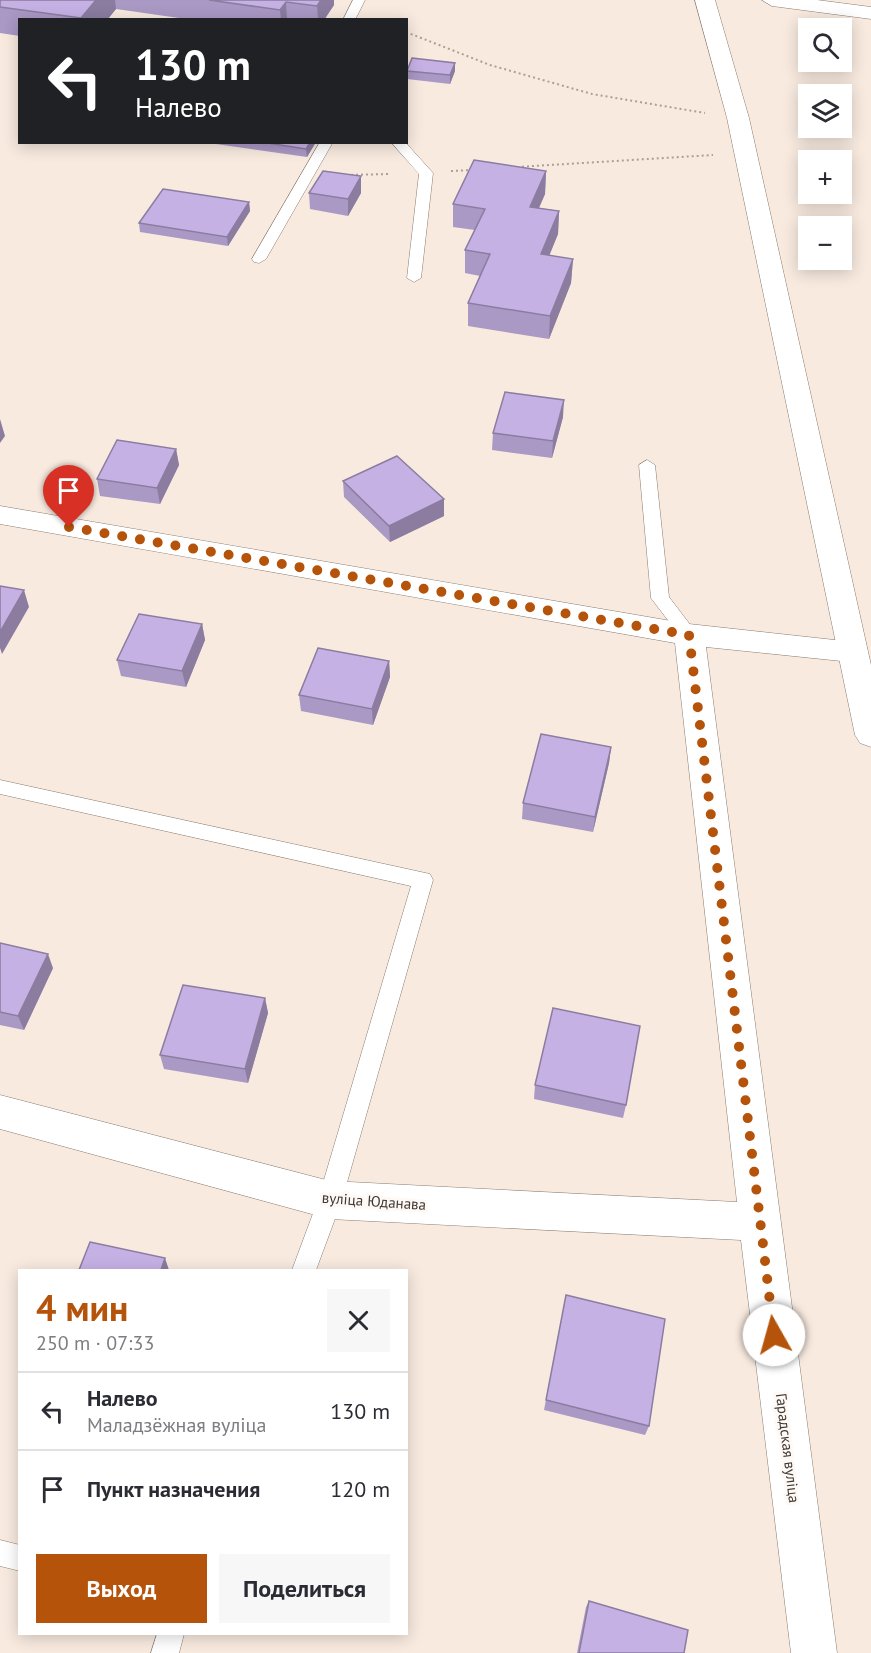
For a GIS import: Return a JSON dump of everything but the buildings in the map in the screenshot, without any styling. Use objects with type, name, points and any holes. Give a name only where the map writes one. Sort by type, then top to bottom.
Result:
[{"type":"street","points":[[705,0],[738,118],[851,651],[871,735]]},
{"type":"street","points":[[772,0],[871,13]]},
{"type":"street","points":[[0,515],[689,635],[851,651]]},
{"type":"street","name":"Гарадская вуліца","points":[[689,635],[759,1221],[814,1653]]},
{"type":"street","name":"вуліца Юданава","points":[[0,1112],[330,1200],[759,1221]]},
{"type":"lane","points":[[350,18],[358,0]]},
{"type":"lane","points":[[259,259],[310,176],[326,144]]},
{"type":"lane","points":[[399,144],[426,173],[414,278]]},
{"type":"lane","points":[[647,465],[660,598],[689,635]]},
{"type":"lane","points":[[0,787],[423,879],[330,1200],[304,1269]]},
{"type":"lane","points":[[0,1552],[18,1557]]},
{"type":"lane","points":[[165,1653],[171,1635]]},
{"type":"path","points":[[408,33],[490,65],[592,94],[738,118]]},
{"type":"path","points":[[509,168],[745,153]]},
{"type":"path","points":[[310,176],[485,169]]},
{"type":"route","points":[[69,527],[689,635],[774,1335]]}]
